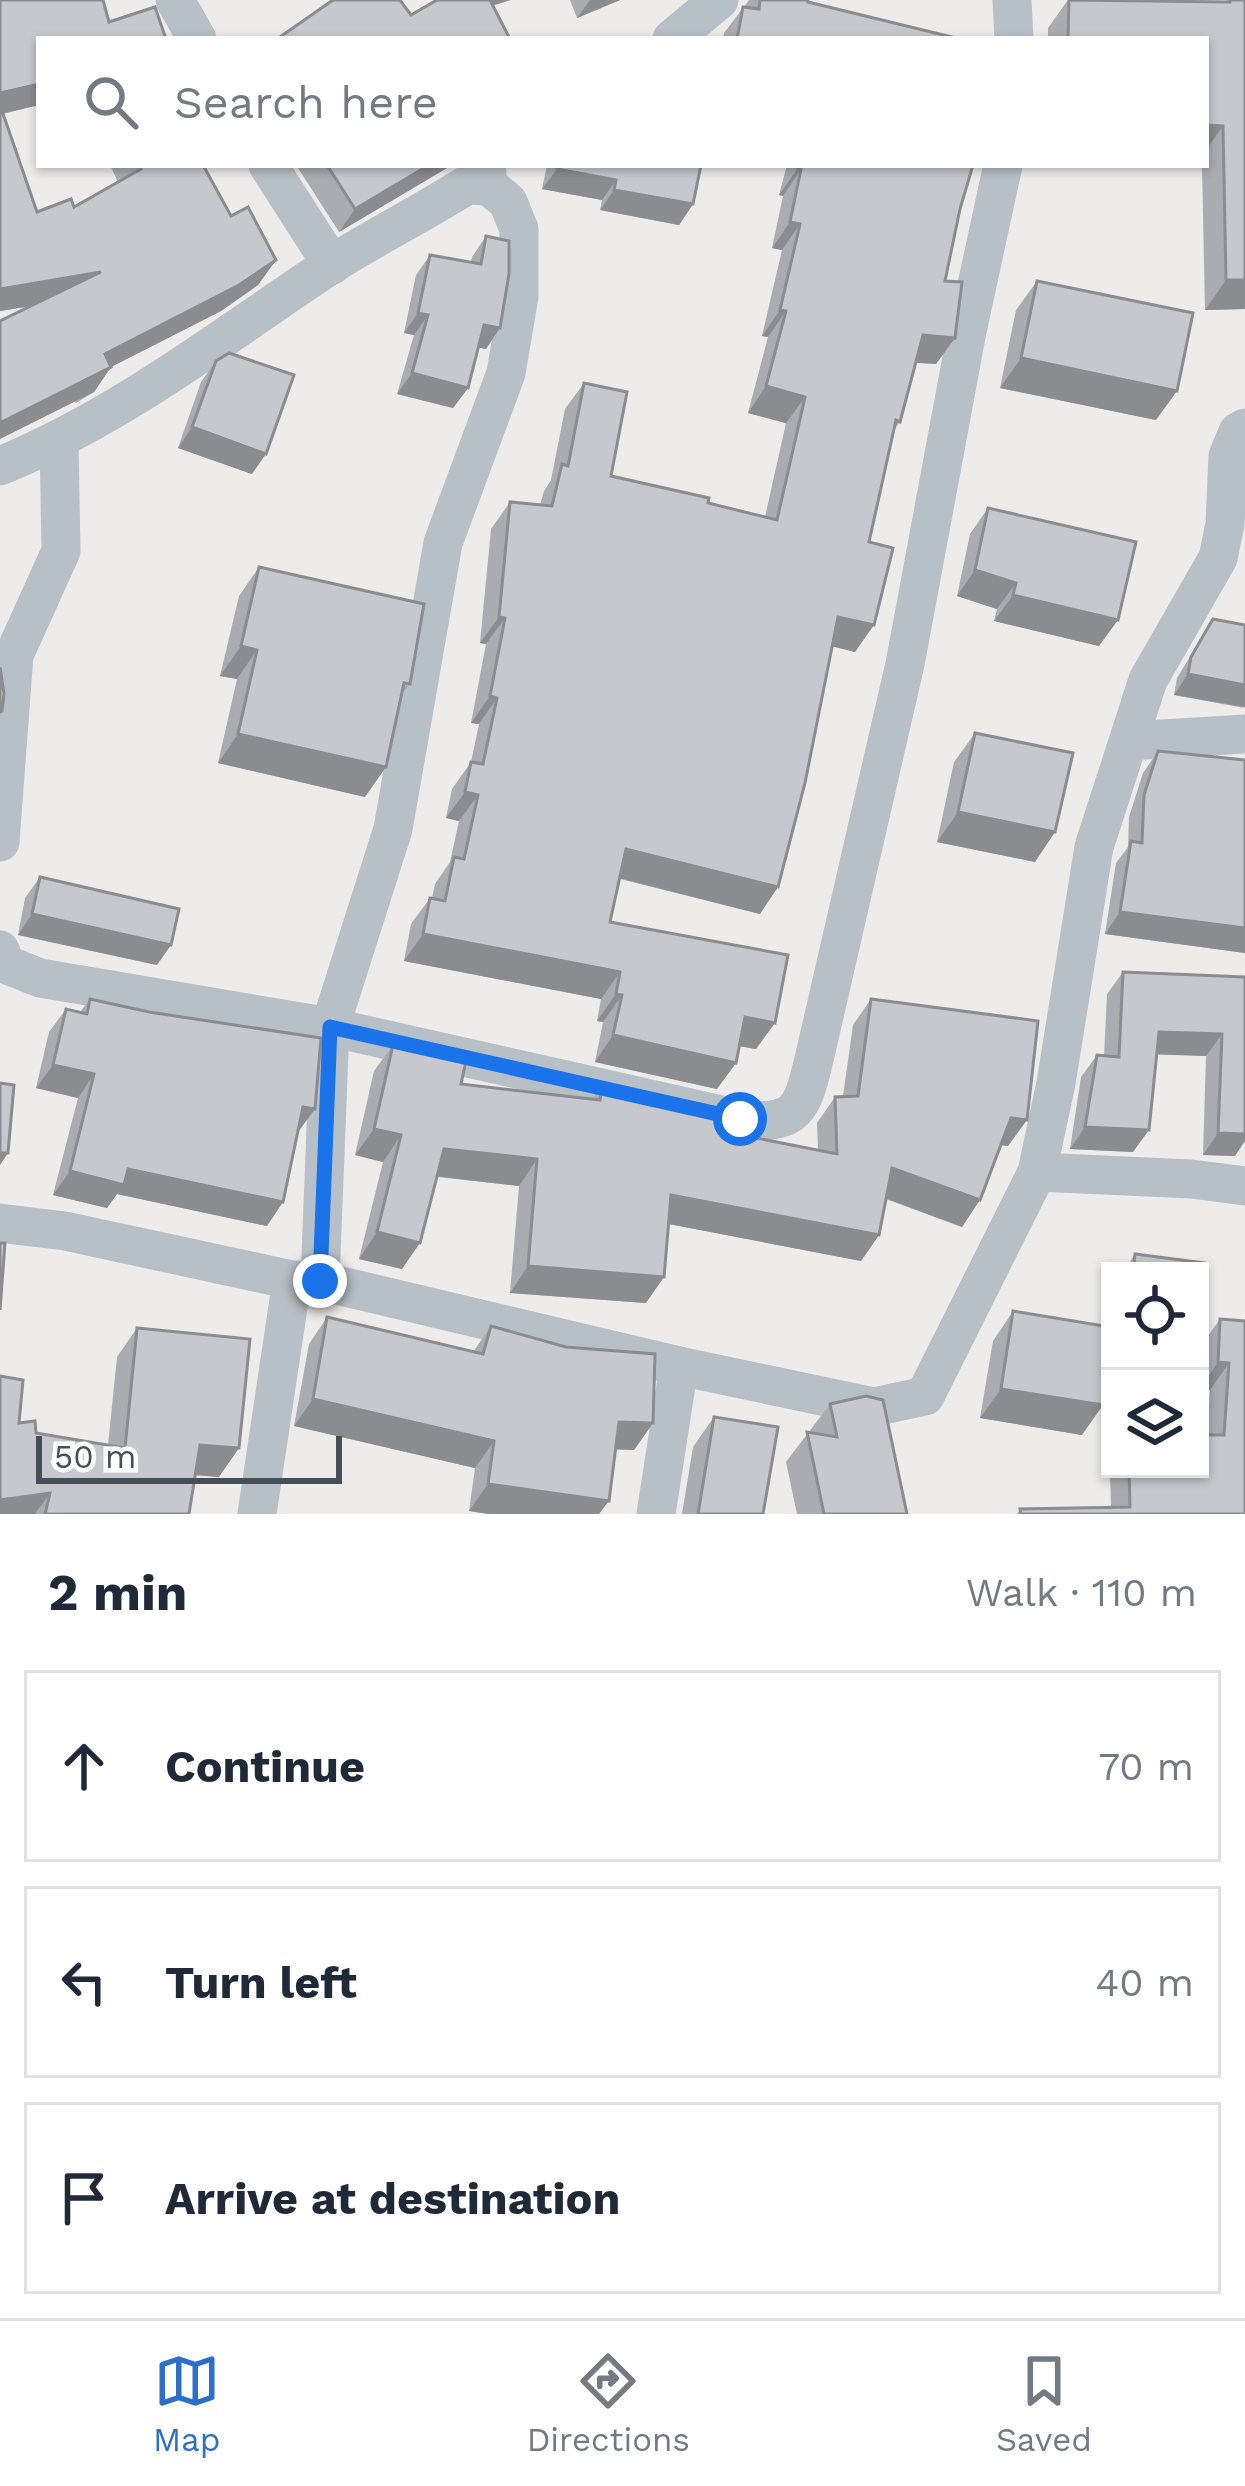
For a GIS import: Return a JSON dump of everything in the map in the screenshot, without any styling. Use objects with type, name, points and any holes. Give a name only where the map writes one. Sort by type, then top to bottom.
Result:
[{"type":"street","points":[[175,0],[195,36]]},
{"type":"street","points":[[676,36],[719,0]]},
{"type":"street","points":[[1012,0],[1014,36]]},
{"type":"street","points":[[270,168],[332,265]]},
{"type":"street","points":[[0,950],[5,964],[40,978],[330,1027],[772,1125],[785,1119],[806,1095],[905,664],[1002,168]]},
{"type":"street","points":[[0,466],[59,442],[215,346],[332,265],[483,175],[508,202],[518,229],[518,296],[506,374],[443,543],[393,829],[330,1027],[306,1281],[257,1514]]},
{"type":"street","points":[[0,1223],[306,1281],[874,1407],[925,1396],[1037,1172],[1057,1083],[1094,847],[1148,680],[1218,558],[1225,524],[1228,456],[1238,432],[1245,428]]},
{"type":"street","points":[[14,655],[61,551],[59,442]]},
{"type":"street","points":[[0,602],[14,655],[0,842]]},
{"type":"street","points":[[1130,741],[1245,734]]},
{"type":"street","points":[[1037,1172],[1245,1186]]},
{"type":"street","points":[[656,1514],[679,1366]]},
{"type":"building","points":[[0,0],[103,0],[109,22],[155,7],[165,36],[36,36],[36,85],[0,93]]},
{"type":"building","points":[[333,0],[400,0],[411,15],[437,0],[490,0],[508,36],[281,36]]},
{"type":"building","points":[[760,0],[808,0],[948,36],[738,36],[743,7],[759,9]]},
{"type":"building","points":[[1069,0],[1245,0],[1245,280],[1226,280],[1223,126],[1209,125],[1209,36],[1068,36]]},
{"type":"building","points":[[0,105],[37,212],[71,199],[74,207],[140,168],[205,168],[231,216],[248,207],[276,260],[239,285],[105,354],[111,367],[0,423],[0,321],[101,272],[0,289]]},
{"type":"building","points":[[329,168],[424,168],[355,209]]},
{"type":"building","points":[[700,168],[693,204],[614,190],[616,180],[557,169]]},
{"type":"building","points":[[972,168],[945,281],[962,282],[955,338],[923,335],[900,422],[896,420],[869,542],[893,548],[874,625],[838,617],[805,783],[778,887],[626,849],[610,922],[788,955],[775,1023],[745,1017],[736,1063],[613,1035],[622,995],[616,994],[620,972],[423,934],[430,898],[445,901],[454,857],[464,859],[478,795],[465,792],[471,762],[483,764],[497,698],[490,696],[505,618],[499,617],[510,502],[552,506],[562,464],[568,466],[584,383],[627,392],[611,476],[709,498],[708,503],[777,520],[805,397],[766,386],[786,311],[780,310],[800,224],[790,222],[801,169]]},
{"type":"building","points":[[486,236],[509,241],[509,274],[500,328],[484,325],[468,388],[412,373],[428,315],[418,313],[430,255],[481,264]]},
{"type":"building","points":[[1037,281],[1193,313],[1177,391],[1021,358]]},
{"type":"building","points":[[229,353],[294,375],[266,454],[192,427],[216,361]]},
{"type":"building","points":[[988,508],[1136,542],[1118,620],[1013,595],[1016,583],[975,570]]},
{"type":"building","points":[[259,567],[424,604],[410,684],[404,683],[386,767],[238,734],[257,650],[241,646]]},
{"type":"building","points":[[1213,619],[1245,625],[1245,685],[1188,674],[1191,657]]},
{"type":"building","points":[[0,667],[4,694],[0,712]]},
{"type":"building","points":[[975,733],[1073,753],[1055,832],[958,812]]},
{"type":"building","points":[[1158,751],[1245,760],[1245,928],[1120,912],[1131,841],[1142,843],[1144,795]]},
{"type":"building","points":[[40,877],[179,909],[171,945],[32,914]]},
{"type":"building","points":[[1123,972],[1245,977],[1245,1134],[1218,1133],[1222,1034],[1159,1032],[1149,1130],[1085,1127],[1097,1055],[1119,1057]]},
{"type":"building","points":[[90,999],[321,1038],[315,1109],[303,1107],[283,1202],[128,1169],[124,1185],[70,1171],[94,1074],[53,1065],[66,1009],[87,1014]]},
{"type":"building","points":[[871,999],[1038,1021],[1027,1120],[1011,1118],[980,1200],[892,1168],[879,1235],[671,1195],[664,1277],[528,1266],[537,1159],[444,1149],[420,1243],[377,1232],[401,1135],[374,1129],[393,1045],[466,1061],[461,1084],[600,1100],[603,1083],[726,1110],[721,1131],[837,1154],[835,1097],[858,1096]]},
{"type":"building","points":[[0,1083],[14,1085],[8,1153],[0,1153]]},
{"type":"building","points":[[0,1243],[5,1243],[0,1310]]},
{"type":"building","points":[[1135,1254],[1197,1262],[1134,1262]]},
{"type":"building","points":[[1013,1311],[1101,1326],[1101,1405],[1001,1389]]},
{"type":"building","points":[[327,1317],[483,1354],[491,1326],[566,1347],[655,1354],[653,1423],[619,1422],[609,1501],[488,1484],[494,1441],[313,1399]]},
{"type":"building","points":[[1220,1319],[1245,1321],[1245,1514],[1021,1514],[1020,1509],[1130,1507],[1129,1478],[1209,1478],[1209,1435],[1224,1435],[1229,1363],[1218,1362]]},
{"type":"building","points":[[137,1328],[250,1339],[239,1448],[200,1445],[189,1514],[45,1514],[50,1493],[0,1500],[0,1376],[23,1380],[19,1423],[35,1421],[36,1433],[125,1448]]},
{"type":"building","points":[[866,1396],[883,1400],[907,1514],[824,1514],[807,1432],[837,1437],[830,1404]]},
{"type":"building","points":[[714,1417],[778,1427],[763,1514],[698,1514]]},
{"type":"route","points":[[320,1281],[330,1027],[740,1119]]}]
